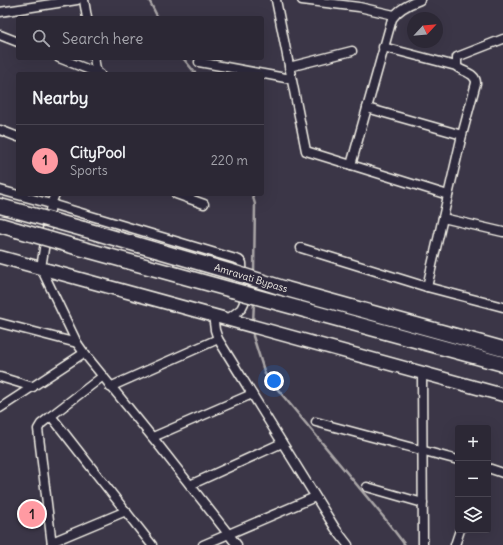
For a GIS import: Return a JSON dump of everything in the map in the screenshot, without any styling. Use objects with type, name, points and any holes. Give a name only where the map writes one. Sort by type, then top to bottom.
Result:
[{"type":"highway","name":"Amravati Bypass","points":[[0,206],[232,272],[286,289],[503,349]]},
{"type":"highway","name":"Amravati Bypass","points":[[0,225],[503,364]]},
{"type":"highway","points":[[465,354],[468,340]]},
{"type":"main road","points":[[0,257],[503,395]]},
{"type":"street","points":[[0,12],[27,4],[77,0]]},
{"type":"street","points":[[84,0],[87,16]]},
{"type":"street","points":[[276,0],[306,150],[448,195]]},
{"type":"street","points":[[302,0],[357,4],[394,15]]},
{"type":"street","points":[[351,165],[392,19],[394,15],[405,6],[420,0]]},
{"type":"street","points":[[0,35],[16,41]]},
{"type":"street","points":[[456,66],[458,56],[503,39]]},
{"type":"street","points":[[383,47],[456,66],[457,68],[474,76],[476,80],[427,287]]},
{"type":"street","points":[[289,67],[352,51]]},
{"type":"street","points":[[64,60],[93,72]]},
{"type":"street","points":[[94,60],[98,72]]},
{"type":"street","points":[[199,62],[253,72]]},
{"type":"street","points":[[264,74],[291,79]]},
{"type":"street","points":[[367,108],[462,135]]},
{"type":"street","points":[[0,131],[16,136]]},
{"type":"street","points":[[0,190],[16,194]]},
{"type":"street","points":[[22,196],[239,260],[242,263],[244,303],[241,309],[228,319]]},
{"type":"street","points":[[54,196],[41,268],[77,343],[110,386],[153,437],[237,545]]},
{"type":"street","points":[[182,196],[204,204]]},
{"type":"street","points":[[443,218],[503,232]]},
{"type":"street","points":[[301,248],[427,287],[503,307]]},
{"type":"street","points":[[213,315],[214,330],[218,339],[315,497],[348,545]]},
{"type":"street","points":[[0,323],[77,343]]},
{"type":"street","points":[[110,386],[218,339]]},
{"type":"street","points":[[0,408],[84,353]]},
{"type":"street","points":[[422,373],[423,545]]},
{"type":"street","points":[[103,376],[51,416],[38,428],[52,544],[126,511]]},
{"type":"street","points":[[0,378],[33,387]]},
{"type":"street","points":[[153,437],[252,394]]},
{"type":"street","points":[[51,416],[152,545]]},
{"type":"street","points":[[316,422],[455,459]]},
{"type":"street","points":[[190,485],[282,443]]},
{"type":"street","points":[[491,469],[503,473]]},
{"type":"street","points":[[367,487],[423,504]]},
{"type":"street","points":[[203,545],[315,497]]},
{"type":"street","points":[[455,545],[459,533]]},
{"type":"waterway","points":[[149,0],[157,16]]},
{"type":"waterway","points":[[185,60],[194,72]]},
{"type":"waterway","points":[[253,196],[255,204],[254,275]]},
{"type":"waterway","points":[[253,323],[254,302]]},
{"type":"waterway","points":[[253,330],[253,336],[265,374],[405,545]]},
{"type":"place","name":"CityPool","points":[[32,514]]}]
